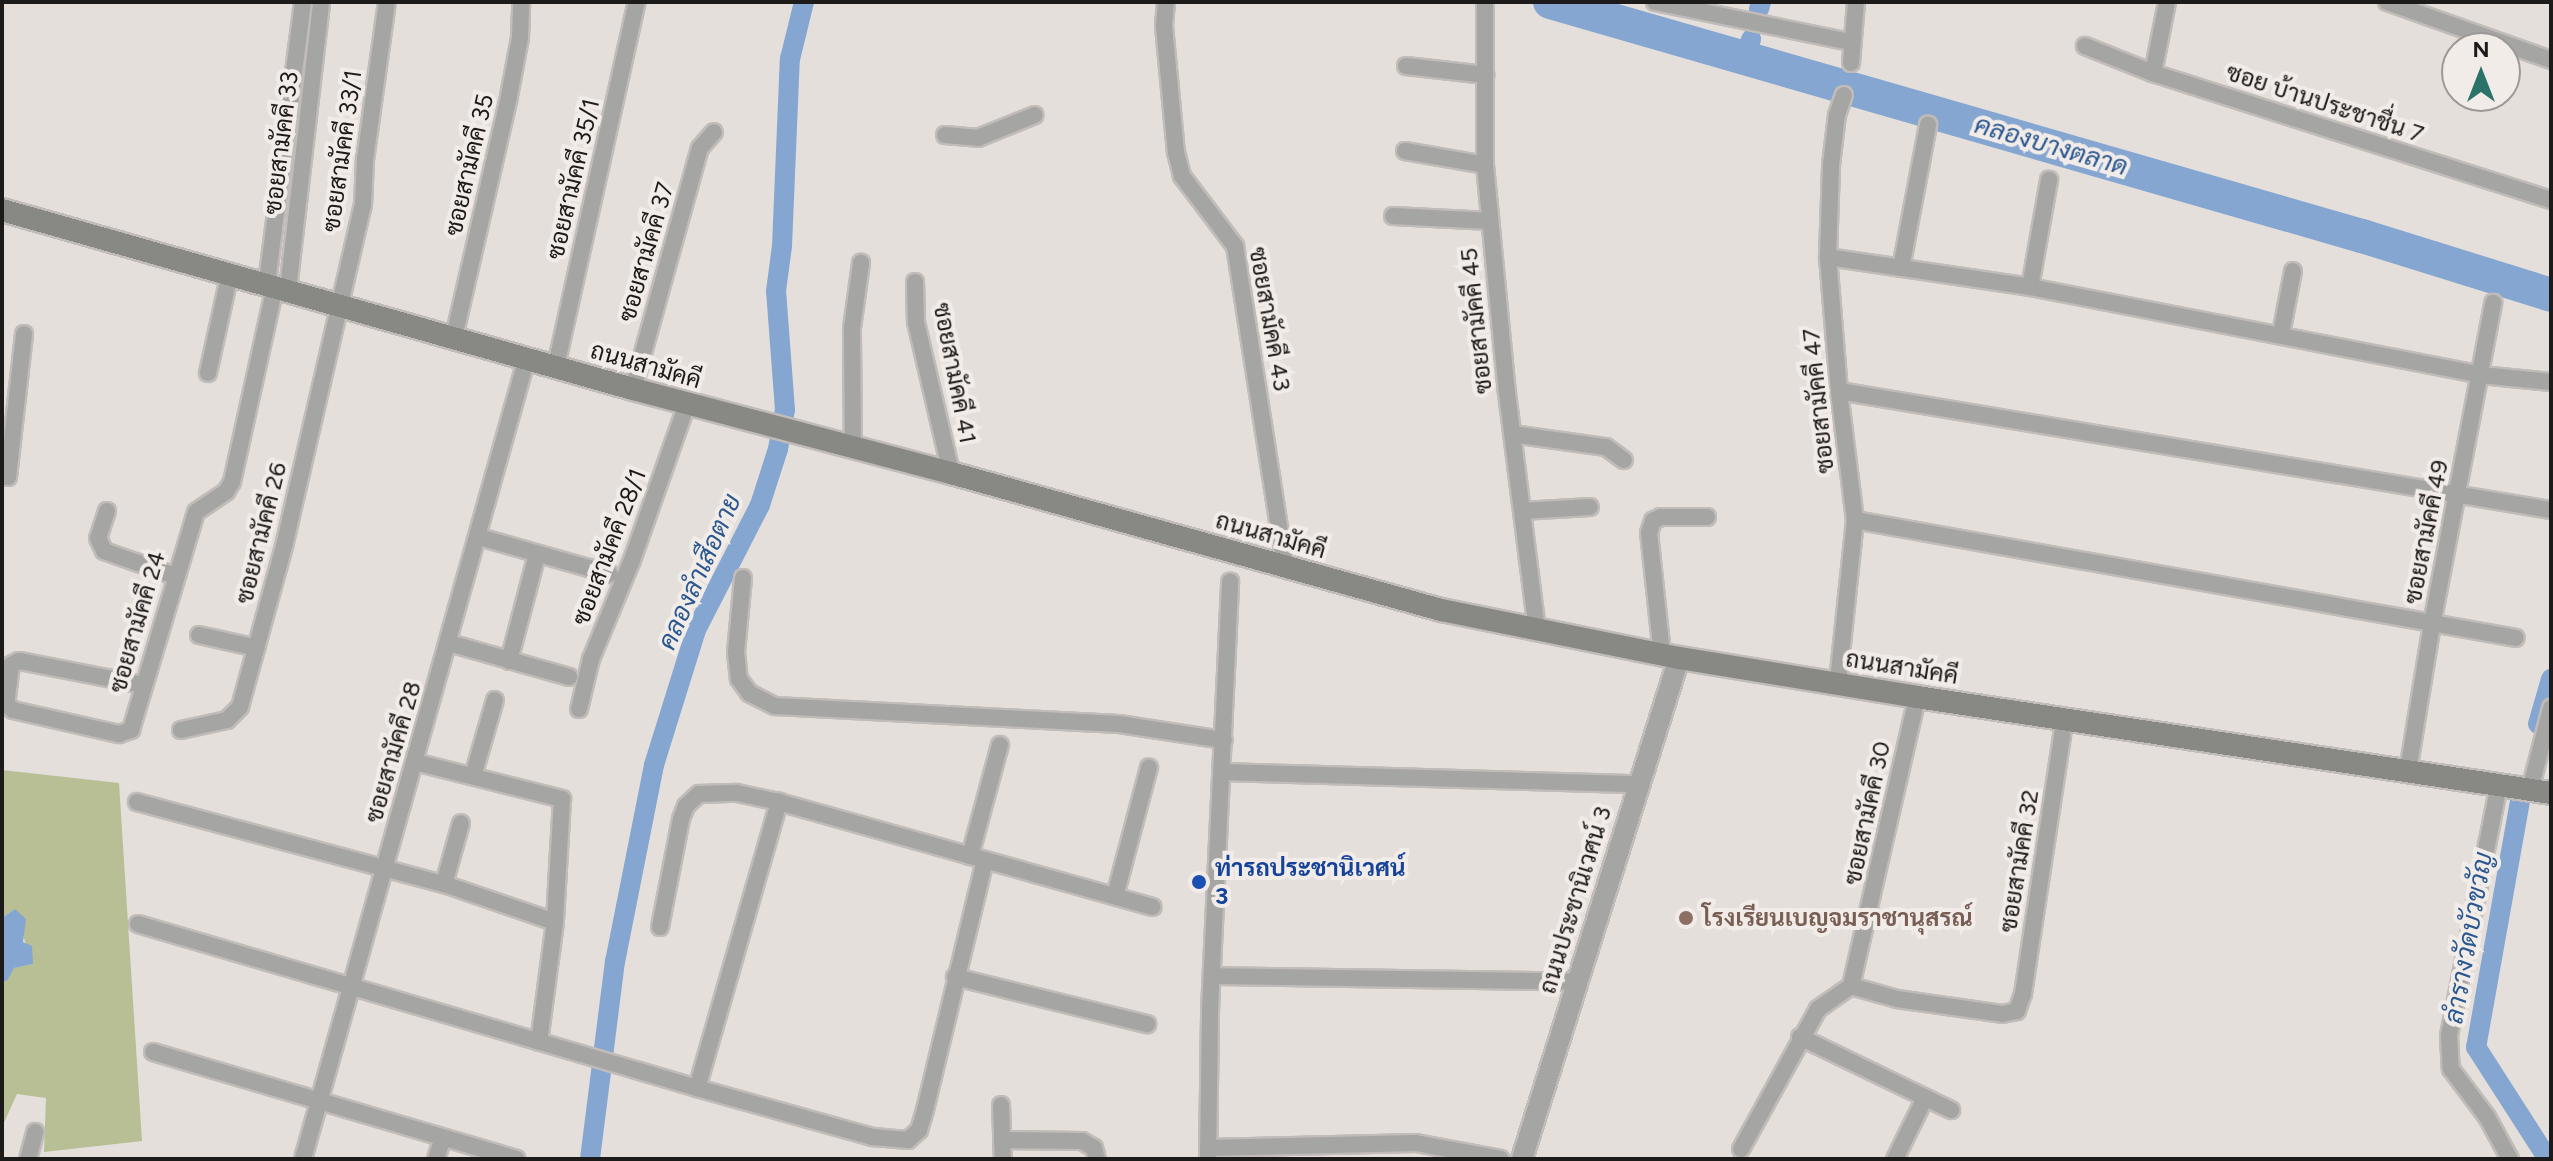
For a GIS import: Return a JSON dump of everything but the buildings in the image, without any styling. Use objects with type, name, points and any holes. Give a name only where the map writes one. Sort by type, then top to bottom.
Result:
[{"type":"main road","name":"ถนนสามัคคี","points":[[2,210],[633,389],[951,473],[1441,610],[1671,656],[1917,697],[2065,717],[2541,792]]},
{"type":"street","points":[[277,286],[303,2]]},
{"type":"street","name":"ซอยสามัคคี 33","points":[[277,286],[321,2]]},
{"type":"street","name":"ซอยสามัคคี 33/1","points":[[338,305],[363,205],[365,160],[387,2]]},
{"type":"street","name":"ซอยสามัคคี 35","points":[[454,337],[509,96],[520,38],[521,2]]},
{"type":"street","name":"ซอยสามัคคี 35/1","points":[[556,366],[637,2]]},
{"type":"street","name":"ซอยสามัคคี 43","points":[[1166,2],[1164,26],[1176,152],[1182,176],[1235,246],[1285,566]]},
{"type":"street","points":[[1655,2],[1850,42]]},
{"type":"street","points":[[1851,63],[1850,42],[1856,2]]},
{"type":"street","points":[[2153,73],[2167,2]]},
{"type":"street","points":[[2387,2],[2551,60]]},
{"type":"street","name":"ซอยสามัคคี 45","points":[[1485,4],[1485,165],[1512,434],[1537,631]]},
{"type":"street","name":"ซอย บ้านประชาชื่น 7","points":[[2085,46],[2153,73],[2551,200]]},
{"type":"street","points":[[1406,66],[1485,75]]},
{"type":"street","name":"ซอยสามัคคี 47","points":[[1838,682],[1855,520],[1839,391],[1828,257],[1829,197],[1837,115],[1844,95]]},
{"type":"street","points":[[945,135],[978,138],[1035,115]]},
{"type":"street","points":[[1901,268],[1928,125]]},
{"type":"street","name":"ซอยสามัคคี 37","points":[[633,389],[700,148],[714,132]]},
{"type":"street","points":[[1405,151],[1485,165]]},
{"type":"street","points":[[2030,287],[2049,180]]},
{"type":"street","points":[[1393,216],[1490,221]]},
{"type":"street","points":[[1828,257],[2030,287],[2481,375],[2551,382]]},
{"type":"street","points":[[853,449],[852,328],[861,263]]},
{"type":"street","points":[[2281,334],[2293,271]]},
{"type":"street","points":[[208,373],[230,273]]},
{"type":"street","name":"ซอยสามัคคี 41","points":[[915,282],[916,322],[951,473]]},
{"type":"street","name":"ซอยสามัคคี 24","points":[[143,685],[19,661],[11,665],[6,704],[13,710],[126,733],[131,730],[196,512],[226,492],[232,482],[277,286]]},
{"type":"street","name":"ซอยสามัคคี 49","points":[[2408,771],[2432,624],[2493,303]]},
{"type":"street","name":"ซอยสามัคคี 26","points":[[181,730],[214,724],[235,714],[257,648],[285,542],[338,305]]},
{"type":"street","points":[[2,476],[8,477],[24,334]]},
{"type":"street","name":"ซอยสามัคคี 28","points":[[303,1159],[527,357]]},
{"type":"street","points":[[1839,391],[2551,510]]},
{"type":"street","name":"ซอยสามัคคี 28/1","points":[[579,709],[591,659],[632,560],[687,404]]},
{"type":"street","points":[[1512,434],[1606,447],[1624,460]]},
{"type":"street","points":[[1522,511],[1590,507]]},
{"type":"street","points":[[107,511],[98,538],[104,551],[175,576]]},
{"type":"street","points":[[1671,656],[1649,533],[1653,521],[1661,517],[1707,517]]},
{"type":"street","points":[[1855,520],[2516,638]]},
{"type":"street","points":[[479,537],[610,574]]},
{"type":"street","points":[[509,661],[537,554]]},
{"type":"street","points":[[743,578],[736,652],[739,679],[749,693],[775,706],[1119,724],[1224,740]]},
{"type":"street","points":[[1230,581],[1212,976],[1208,1154],[1416,1143],[1447,1146],[1501,1159]]},
{"type":"street","points":[[199,635],[257,648]]},
{"type":"street","points":[[449,643],[569,677]]},
{"type":"street","name":"ถนนประชานิเวศน์ 3","points":[[1522,1159],[1638,784],[1671,656]]},
{"type":"street","name":"ซอยสามัคคี 30","points":[[1851,986],[1917,697]]},
{"type":"street","points":[[473,776],[495,700]]},
{"type":"street","points":[[2541,792],[2551,708]]},
{"type":"street","name":"ซอยสามัคคี 32","points":[[1851,986],[1897,999],[2002,1014],[2017,1011],[2023,994],[2065,717]]},
{"type":"street","points":[[138,924],[697,1088],[873,1137],[908,1140],[919,1130],[925,1110],[955,977],[1000,745]]},
{"type":"street","points":[[415,762],[562,799],[555,922],[539,1042]]},
{"type":"street","points":[[1115,896],[1149,767]]},
{"type":"street","points":[[1222,772],[1638,784]]},
{"type":"street","points":[[2499,785],[2449,1036],[2451,1069],[2487,1117],[2510,1159]]},
{"type":"street","points":[[660,927],[686,806],[699,794],[737,793],[779,802],[1153,907]]},
{"type":"street","points":[[137,802],[444,884],[555,922]]},
{"type":"street","points":[[697,1088],[779,802]]},
{"type":"street","points":[[444,884],[461,823]]},
{"type":"street","points":[[1212,976],[1577,982]]},
{"type":"street","points":[[955,977],[1147,1024]]},
{"type":"street","points":[[1741,1149],[1818,1009],[1851,986]]},
{"type":"street","points":[[1800,1037],[1951,1110]]},
{"type":"street","points":[[153,1052],[442,1140],[517,1159]]},
{"type":"street","points":[[1895,1159],[1925,1098]]},
{"type":"street","points":[[1001,1105],[1003,1159]]},
{"type":"street","points":[[28,1159],[35,1132]]},
{"type":"street","points":[[436,1159],[442,1140]]},
{"type":"street","points":[[1002,1140],[1082,1141],[1094,1148],[1097,1159]]},
{"type":"green space","points":[[2,770],[119,783],[142,1141],[44,1152],[46,1098],[17,1094],[2,1127],[2,981],[7,981],[13,968],[32,964],[15,909],[2,918]]},
{"type":"water","points":[[15,909],[26,919],[23,942],[32,946],[33,964],[14,968],[7,981],[2,981],[2,918]]},
{"type":"waterway","name":"คลองลำเสือตาย","points":[[590,1159],[615,962],[654,765],[696,630],[760,505],[778,449],[785,410],[776,291],[782,246],[790,59],[804,2]]},
{"type":"waterway","name":"คลองบางตลาด","points":[[1550,2],[2362,236],[2551,295]]},
{"type":"waterway","points":[[1759,9],[1761,2]]},
{"type":"waterway","points":[[1745,58],[1751,39]]},
{"type":"waterway","name":"ลำรางวัดบัวขวัญ","points":[[2538,724],[2551,679]]},
{"type":"waterway","name":"ลำรางวัดบัวขวัญ","points":[[2520,801],[2476,1047],[2548,1159]]},
{"type":"place","name":"ท่ารถประชานิเวศน์ 3","points":[[1199,882]]},
{"type":"place","name":"โรงเรียนเบญจมราชานุสรณ์","points":[[1686,918]]}]
